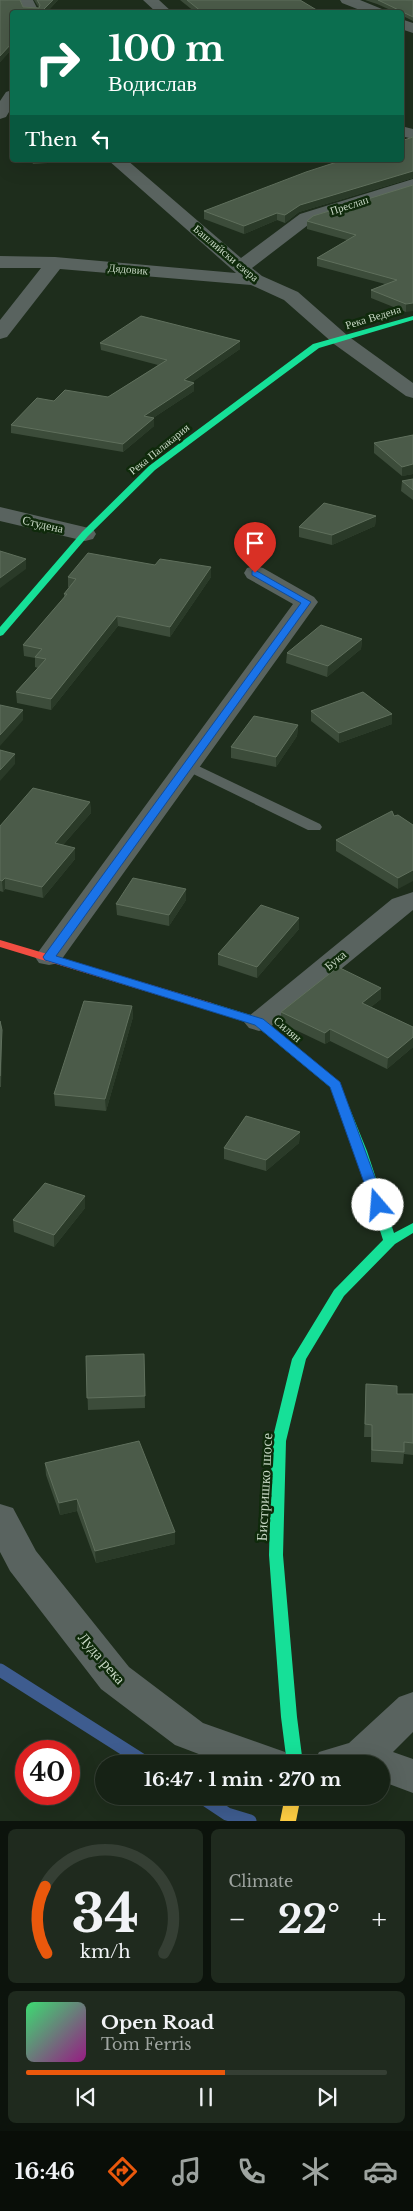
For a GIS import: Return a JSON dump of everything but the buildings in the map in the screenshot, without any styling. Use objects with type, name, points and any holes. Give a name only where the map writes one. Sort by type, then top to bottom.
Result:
[{"type":"street","points":[[150,0],[162,10]]},
{"type":"street","points":[[347,0],[372,10]]},
{"type":"street","points":[[0,114],[9,97]]},
{"type":"street","name":"Башлийски езера","points":[[119,162],[248,274],[292,296],[341,340],[413,392]]},
{"type":"street","name":"Преслап","points":[[248,274],[306,218],[413,184]]},
{"type":"street","name":"Дядовик","points":[[0,262],[55,263],[248,274]]},
{"type":"street","points":[[0,333],[55,263]]},
{"type":"street","name":"Река Ведена","points":[[341,340],[413,318]]},
{"type":"street","name":"Река Палакария","points":[[0,633],[85,534],[152,468],[316,346],[341,340]]},
{"type":"street","name":"Студена","points":[[0,514],[85,534]]},
{"type":"street","points":[[49,957],[306,602],[255,573]]},
{"type":"street","name":"Бука","points":[[259,1022],[402,905],[413,900]]},
{"type":"street","name":"Силян","points":[[0,943],[259,1022],[335,1085],[360,1151],[390,1241]]},
{"type":"street","name":"Бистришко шосе","points":[[294,1755],[276,1555],[280,1441],[298,1358],[339,1293],[390,1241],[413,1227]]},
{"type":"street","name":"Луда река","points":[[0,1518],[23,1561],[115,1678],[188,1734],[247,1755]]},
{"type":"street","points":[[370,1755],[413,1708]]},
{"type":"street","points":[[390,1769],[413,1776]]},
{"type":"street","points":[[288,1821],[291,1805]]},
{"type":"lane","points":[[188,766],[314,827]]},
{"type":"waterway","points":[[0,1670],[134,1755]]},
{"type":"waterway","points":[[214,1805],[227,1814],[250,1821]]},
{"type":"traffic: fast","points":[[0,633],[85,534],[152,468],[316,346],[413,318]]},
{"type":"traffic: fast","points":[[208,1006],[259,1022],[335,1085],[361,1151],[390,1241]]},
{"type":"traffic: fast","points":[[294,1755],[276,1555],[279,1441],[299,1359],[339,1293],[390,1241],[413,1227]]},
{"type":"traffic: slow","points":[[288,1821],[291,1805]]},
{"type":"traffic: jam","points":[[0,943],[208,1006]]},
{"type":"route","points":[[255,573],[306,602],[49,957],[259,1022],[335,1085],[378,1205]]}]
